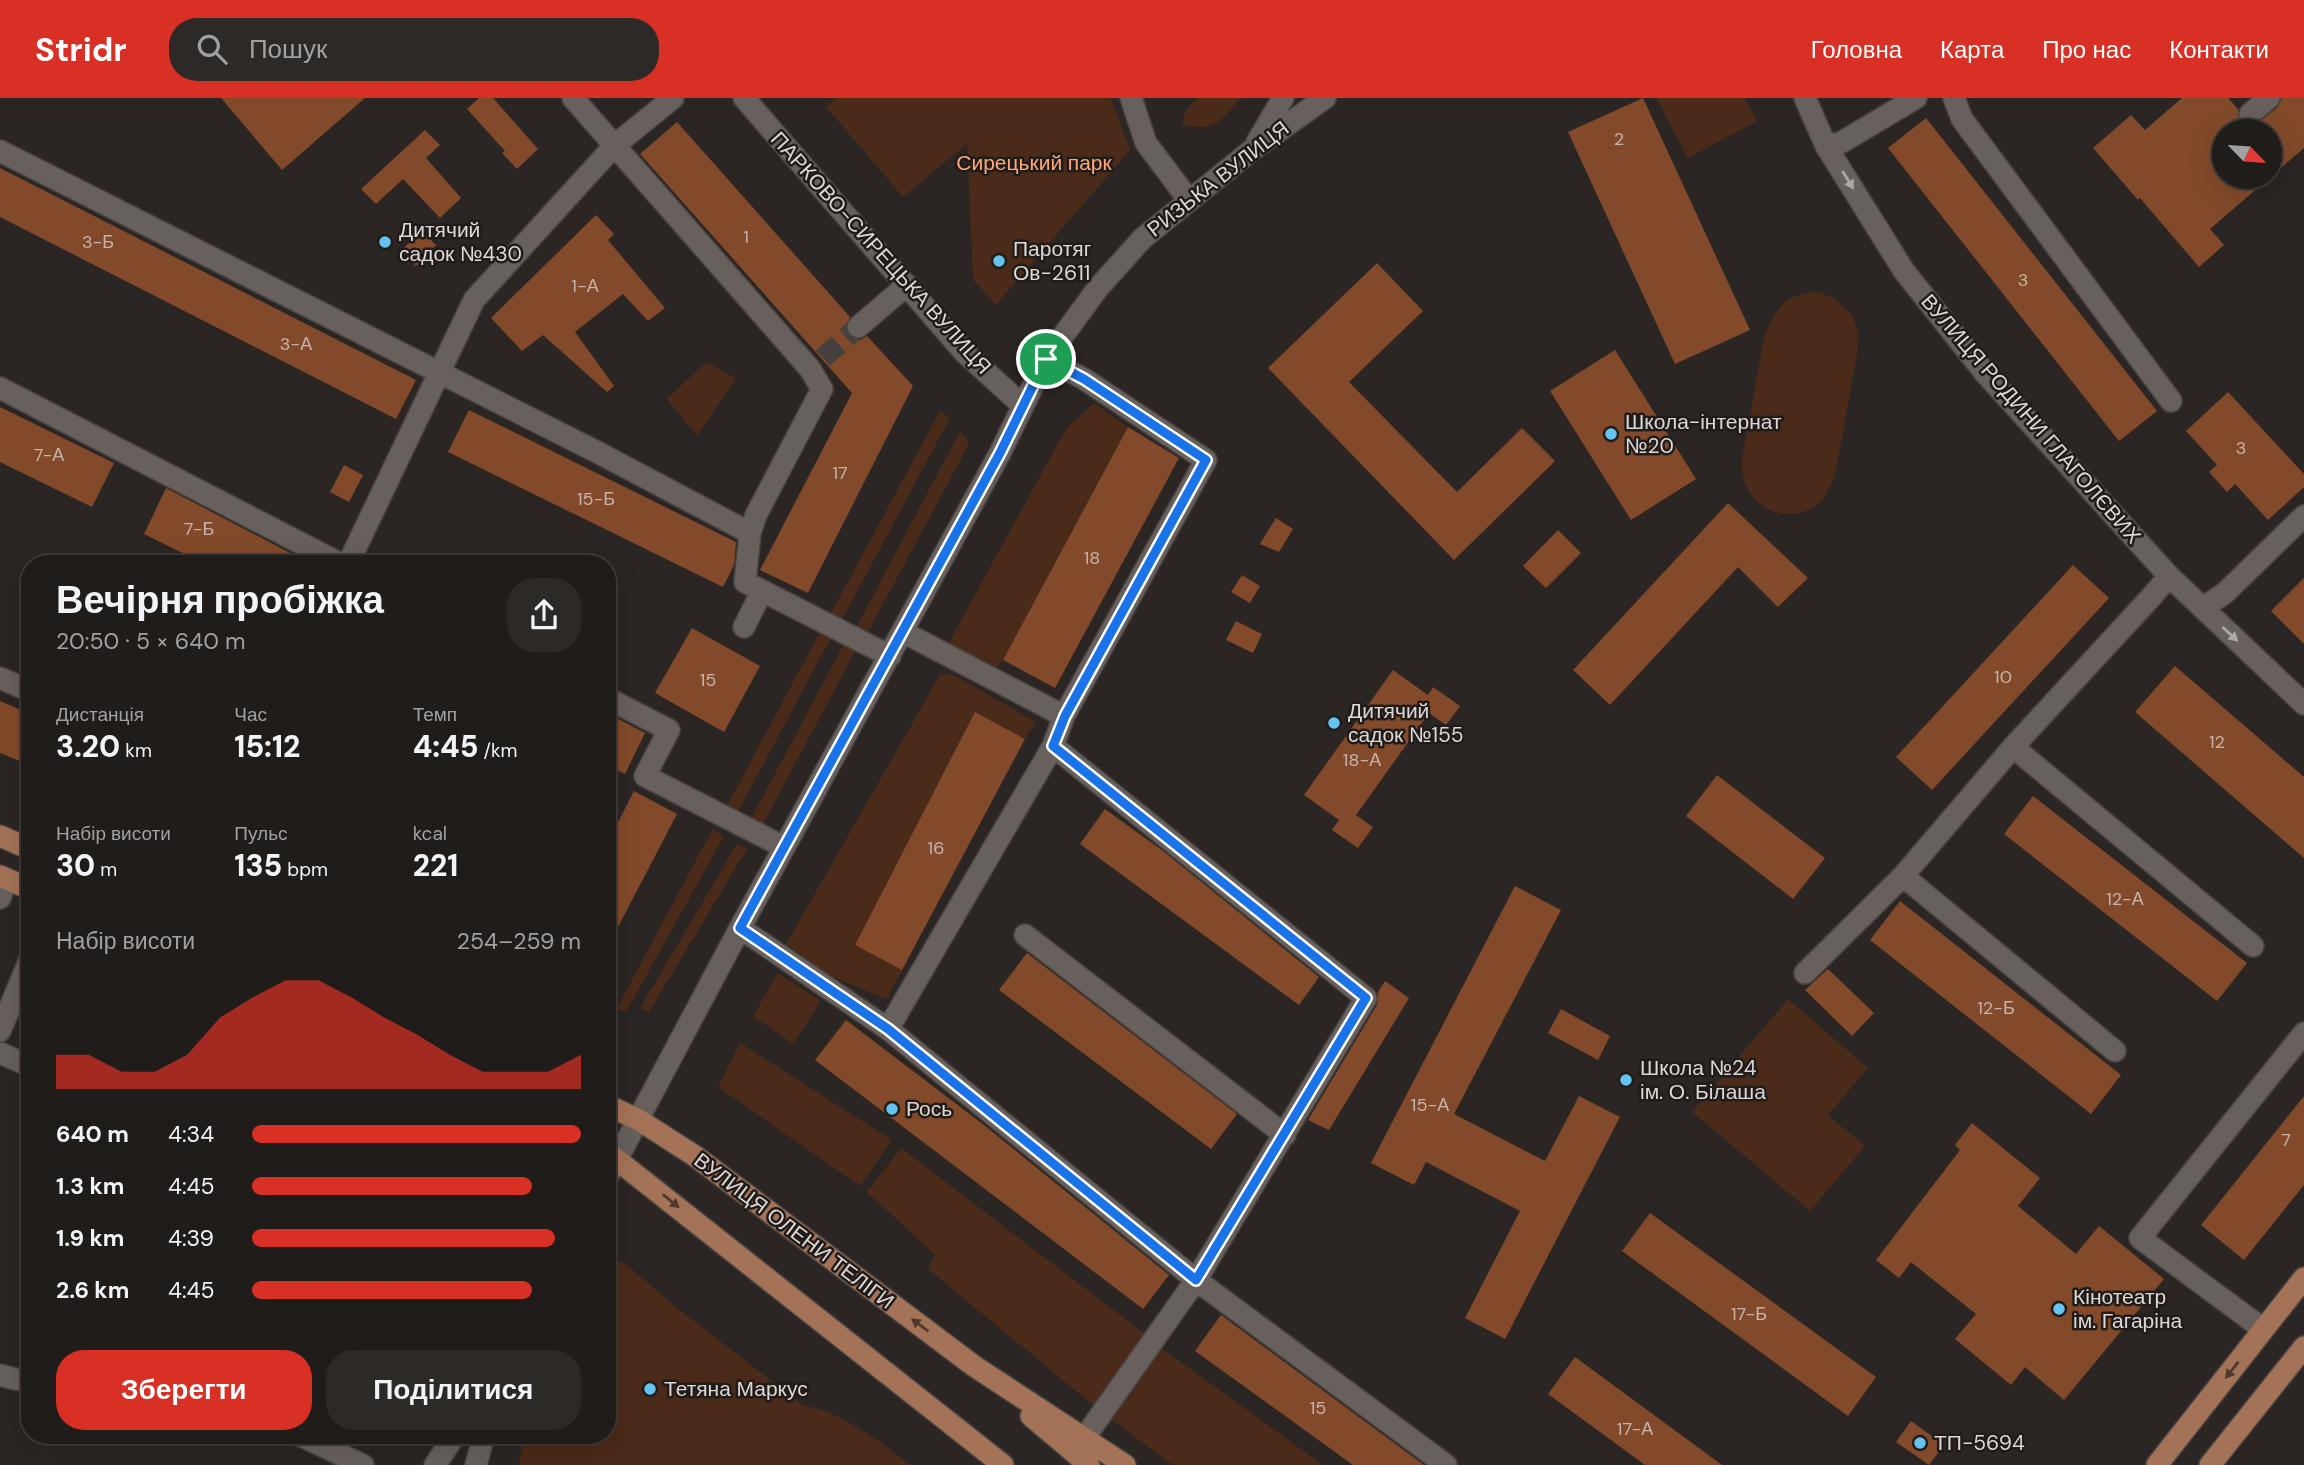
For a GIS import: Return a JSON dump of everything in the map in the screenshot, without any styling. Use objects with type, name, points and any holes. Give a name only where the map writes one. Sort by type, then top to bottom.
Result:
[{"type":"main road","points":[[0,835],[21,845]]},
{"type":"main road","points":[[2,884],[21,887]]},
{"type":"main road","name":"ВУЛИЦЯ ОЛЕНИ ТЕЛІГИ","points":[[616,1109],[639,1119],[695,1156],[974,1366],[1089,1465]]},
{"type":"main road","points":[[616,1157],[1003,1465]]},
{"type":"main road","points":[[2157,1465],[2304,1278]]},
{"type":"main road","points":[[2210,1465],[2304,1347]]},
{"type":"main road","name":"ВУЛИЦЯ ОЛЕНИ ТЕЛІГИ","points":[[974,1366],[1125,1465]]},
{"type":"main road","points":[[938,1415],[991,1465]]},
{"type":"street","points":[[573,98],[817,364],[822,389],[756,515],[750,533],[745,582],[890,656]]},
{"type":"street","points":[[352,555],[474,300],[615,145],[673,98]]},
{"type":"street","name":"ПАРКОВО-СИРЕЦЬКА ВУЛИЦЯ","points":[[744,98],[964,352],[1022,405]]},
{"type":"street","points":[[1131,98],[1146,143],[1188,199]]},
{"type":"street","points":[[1252,150],[1283,98]]},
{"type":"street","name":"РИЗЬКА ВУЛИЦЯ","points":[[616,1151],[639,1119],[740,928],[1000,453],[1046,359],[1107,278],[1143,238],[1188,199],[1325,98]]},
{"type":"street","name":"ВУЛИЦЯ РОДИНИ ГЛАГОЛЄВИХ","points":[[1805,98],[1826,146],[1904,271],[1985,373],[2169,576],[2304,704]]},
{"type":"street","points":[[1826,146],[1842,142],[1916,98]]},
{"type":"street","points":[[1954,98],[1962,119],[2171,401]]},
{"type":"street","points":[[2250,114],[2269,98]]},
{"type":"street","points":[[0,151],[599,453],[750,533]]},
{"type":"street","points":[[858,327],[907,285]]},
{"type":"street","points":[[888,1029],[1053,746],[1065,716],[1206,460],[1084,379],[1046,359]]},
{"type":"street","points":[[0,388],[324,555]]},
{"type":"street","points":[[2203,608],[2225,593],[2304,516]]},
{"type":"street","points":[[1805,973],[1903,876],[2013,747],[2169,576]]},
{"type":"street","points":[[744,626],[762,591]]},
{"type":"street","points":[[902,632],[1065,716]]},
{"type":"street","points":[[0,678],[21,687]]},
{"type":"street","points":[[616,703],[669,730],[645,776],[784,848]]},
{"type":"street","points":[[1053,746],[1366,998],[1196,1280],[1085,1437]]},
{"type":"street","points":[[2013,747],[2253,946]]},
{"type":"street","points":[[1903,876],[2115,1051]]},
{"type":"street","points":[[740,928],[888,1029],[1196,1280],[1446,1465]]},
{"type":"street","points":[[1025,935],[1284,1135]]},
{"type":"street","points":[[0,1031],[21,981]]},
{"type":"street","points":[[2263,1329],[2140,1238],[2304,1033]]},
{"type":"street","points":[[0,1053],[21,1062]]},
{"type":"street","points":[[0,1375],[21,1379]]},
{"type":"street","points":[[318,1444],[363,1465]]},
{"type":"street","points":[[435,1465],[448,1444]]},
{"type":"street","points":[[476,1465],[482,1444]]},
{"type":"green space","name":"Сирецький парк","points":[[836,98],[1111,98],[1130,150],[996,305],[973,280],[967,144],[903,197],[826,107]]},
{"type":"green space","points":[[1197,98],[1241,98],[1222,119],[1210,126],[1193,127],[1182,124],[1186,110]]},
{"type":"green space","points":[[1656,98],[1744,98],[1757,121],[1688,158]]},
{"type":"green space","points":[[1819,292],[1835,299],[1852,314],[1858,332],[1857,354],[1835,476],[1824,497],[1814,507],[1804,512],[1782,513],[1763,506],[1748,490],[1743,478],[1742,459],[1764,337],[1769,326],[1778,310],[1790,299]]},
{"type":"green space","points":[[706,362],[736,378],[697,436],[667,399]]},
{"type":"green space","points":[[1094,403],[1128,427],[1003,660],[997,667],[948,644],[1067,427]]},
{"type":"green space","points":[[940,411],[950,418],[842,620],[831,613]]},
{"type":"green space","points":[[960,431],[969,444],[866,636],[855,630]]},
{"type":"green space","points":[[823,626],[834,632],[731,825],[720,819]]},
{"type":"green space","points":[[846,640],[858,646],[755,839],[744,832]]},
{"type":"green space","points":[[952,674],[1036,722],[1025,739],[976,712],[855,945],[902,970],[887,999],[830,976],[786,944],[940,675]]},
{"type":"green space","points":[[712,830],[724,836],[626,1012],[617,1008]]},
{"type":"green space","points":[[737,844],[747,849],[649,1012],[640,1008]]},
{"type":"green space","points":[[778,973],[821,1001],[793,1044],[753,1016]]},
{"type":"green space","points":[[1788,999],[1868,1068],[1828,1115],[1865,1146],[1810,1211],[1692,1112]]},
{"type":"green space","points":[[740,1043],[892,1140],[860,1186],[718,1087]]},
{"type":"green space","points":[[901,1148],[1149,1337],[1099,1410],[928,1269],[935,1255],[867,1192]]},
{"type":"green space","points":[[624,1262],[672,1304],[804,1406],[845,1420],[910,1465],[519,1465],[522,1444],[616,1444],[616,1263]]},
{"type":"green space","points":[[1160,1347],[1323,1465],[1173,1465],[1109,1418]]},
{"type":"building","points":[[221,98],[365,98],[282,170]]},
{"type":"building","points":[[479,98],[493,98],[538,149],[517,169],[502,153],[505,151],[467,109]]},
{"type":"building","points":[[1643,98],[1750,330],[1675,364],[1568,132]]},
{"type":"building","points":[[2182,98],[2228,98],[2238,109],[2240,119],[2212,119],[2212,189],[2256,189],[2210,229],[2224,245],[2199,267],[2093,148],[2131,115],[2145,130]]},
{"type":"building","points":[[2282,98],[2304,98],[2304,148],[2282,167],[2282,119],[2263,119],[2277,108]]},
{"type":"building","points":[[1926,118],[2157,411],[2119,441],[1888,148]]},
{"type":"building","points":[[677,122],[850,317],[845,329],[849,336],[860,340],[867,336],[913,386],[808,593],[760,570],[852,393],[640,154]]},
{"type":"building","points":[[425,130],[440,145],[426,158],[461,198],[440,218],[403,179],[376,204],[361,189]]},
{"type":"building","points":[[0,168],[416,380],[396,419],[0,217]]},
{"type":"building","points":[[596,215],[614,234],[608,240],[665,308],[648,321],[623,294],[575,332],[614,386],[607,392],[543,335],[522,351],[491,318]]},
{"type":"building","points":[[421,230],[436,245],[416,266],[401,251]]},
{"type":"building","points":[[1377,263],[1423,311],[1349,382],[1457,492],[1522,428],[1555,461],[1454,560],[1268,368]]},
{"type":"building","points":[[1615,350],[1696,479],[1631,520],[1550,391]]},
{"type":"building","points":[[2228,392],[2304,474],[2304,487],[2268,520],[2235,484],[2227,492],[2209,472],[2217,465],[2186,431]]},
{"type":"building","points":[[0,407],[114,463],[92,507],[0,462]]},
{"type":"building","points":[[469,410],[736,542],[734,565],[723,587],[448,452]]},
{"type":"building","points":[[1128,427],[1179,458],[1055,688],[1003,660]]},
{"type":"building","points":[[344,465],[363,475],[349,502],[330,492]]},
{"type":"building","points":[[166,488],[294,555],[187,555],[144,534]]},
{"type":"building","points":[[1728,503],[1808,578],[1778,607],[1738,567],[1610,705],[1573,670]]},
{"type":"building","points":[[1276,518],[1293,529],[1279,552],[1260,544]]},
{"type":"building","points":[[1558,530],[1581,553],[1546,588],[1523,566]]},
{"type":"building","points":[[2073,565],[2109,598],[1932,790],[1896,757]]},
{"type":"building","points":[[1242,575],[1260,586],[1250,603],[1231,592]]},
{"type":"building","points":[[2304,578],[2304,644],[2271,611]]},
{"type":"building","points":[[1236,621],[1262,634],[1253,653],[1226,640]]},
{"type":"building","points":[[692,628],[760,666],[724,732],[655,693]]},
{"type":"building","points":[[2175,666],[2304,777],[2304,858],[2135,712]]},
{"type":"building","points":[[1393,670],[1428,695],[1433,687],[1460,706],[1446,725],[1429,713],[1356,815],[1373,827],[1358,848],[1332,830],[1339,820],[1304,795]]},
{"type":"building","points":[[0,701],[21,710],[21,761],[0,753]]},
{"type":"building","points":[[975,712],[1025,739],[902,970],[855,945]]},
{"type":"building","points":[[616,718],[645,733],[625,774],[616,770]]},
{"type":"building","points":[[1717,775],[1825,858],[1793,899],[1686,816]]},
{"type":"building","points":[[634,791],[677,814],[616,931],[616,826]]},
{"type":"building","points":[[2033,796],[2247,963],[2217,1001],[2004,834]]},
{"type":"building","points":[[1105,809],[1163,851],[1319,977],[1299,1005],[1080,844]]},
{"type":"building","points":[[1515,886],[1561,910],[1454,1114],[1545,1161],[1579,1096],[1620,1117],[1505,1339],[1465,1318],[1520,1211],[1426,1162],[1414,1185],[1371,1163]]},
{"type":"building","points":[[1900,901],[2121,1075],[2091,1114],[1870,940]]},
{"type":"building","points":[[1027,953],[1237,1114],[1211,1149],[999,990]]},
{"type":"building","points":[[1828,969],[1874,1013],[1852,1036],[1805,990]]},
{"type":"building","points":[[1385,981],[1409,998],[1329,1130],[1308,1120],[1377,1005],[1378,992]]},
{"type":"building","points":[[1561,1009],[1610,1036],[1598,1060],[1548,1033]]},
{"type":"building","points":[[846,1020],[984,1125],[1169,1275],[1143,1309],[815,1060]]},
{"type":"building","points":[[2304,1096],[2304,1185],[2244,1260],[2201,1225]]},
{"type":"building","points":[[1972,1123],[2040,1178],[2018,1206],[2076,1254],[2099,1226],[2164,1279],[2064,1400],[2025,1367],[2011,1385],[1955,1339],[1976,1314],[1911,1262],[1899,1278],[1876,1260],[1960,1150],[1955,1145]]},
{"type":"building","points":[[1650,1213],[1876,1377],[1848,1416],[1622,1251]]},
{"type":"building","points":[[1221,1315],[1424,1465],[1353,1465],[1195,1351]]},
{"type":"building","points":[[1575,1357],[1722,1465],[1645,1465],[1548,1394]]},
{"type":"building","name":"ТП-5694","points":[[1911,1421],[1944,1445],[1929,1465],[1896,1442]]},
{"type":"tunnel","points":[[823,358],[858,327]]},
{"type":"place","name":"Дитячий садок №430","points":[[385,242]]},
{"type":"place","name":"Паротяг Ов-2611","points":[[999,261]]},
{"type":"place","name":"Школа-інтернат №20","points":[[1611,434]]},
{"type":"place","name":"Дитячий садок №155","points":[[1334,723]]},
{"type":"place","name":"Школа №24 ім. О. Білаша","points":[[1626,1080]]},
{"type":"place","name":"Рось","points":[[892,1109]]},
{"type":"place","name":"Кінотеатр ім. Гагаріна","points":[[2059,1309]]},
{"type":"place","name":"Тетяна Маркус","points":[[650,1389]]},
{"type":"place","name":"ТП-5694","points":[[1920,1443]]},
{"type":"route","points":[[1046,359],[1084,379],[1206,460],[1065,716],[1053,746],[1366,998],[1196,1280],[888,1029],[740,928],[1000,453],[1046,359]]}]
